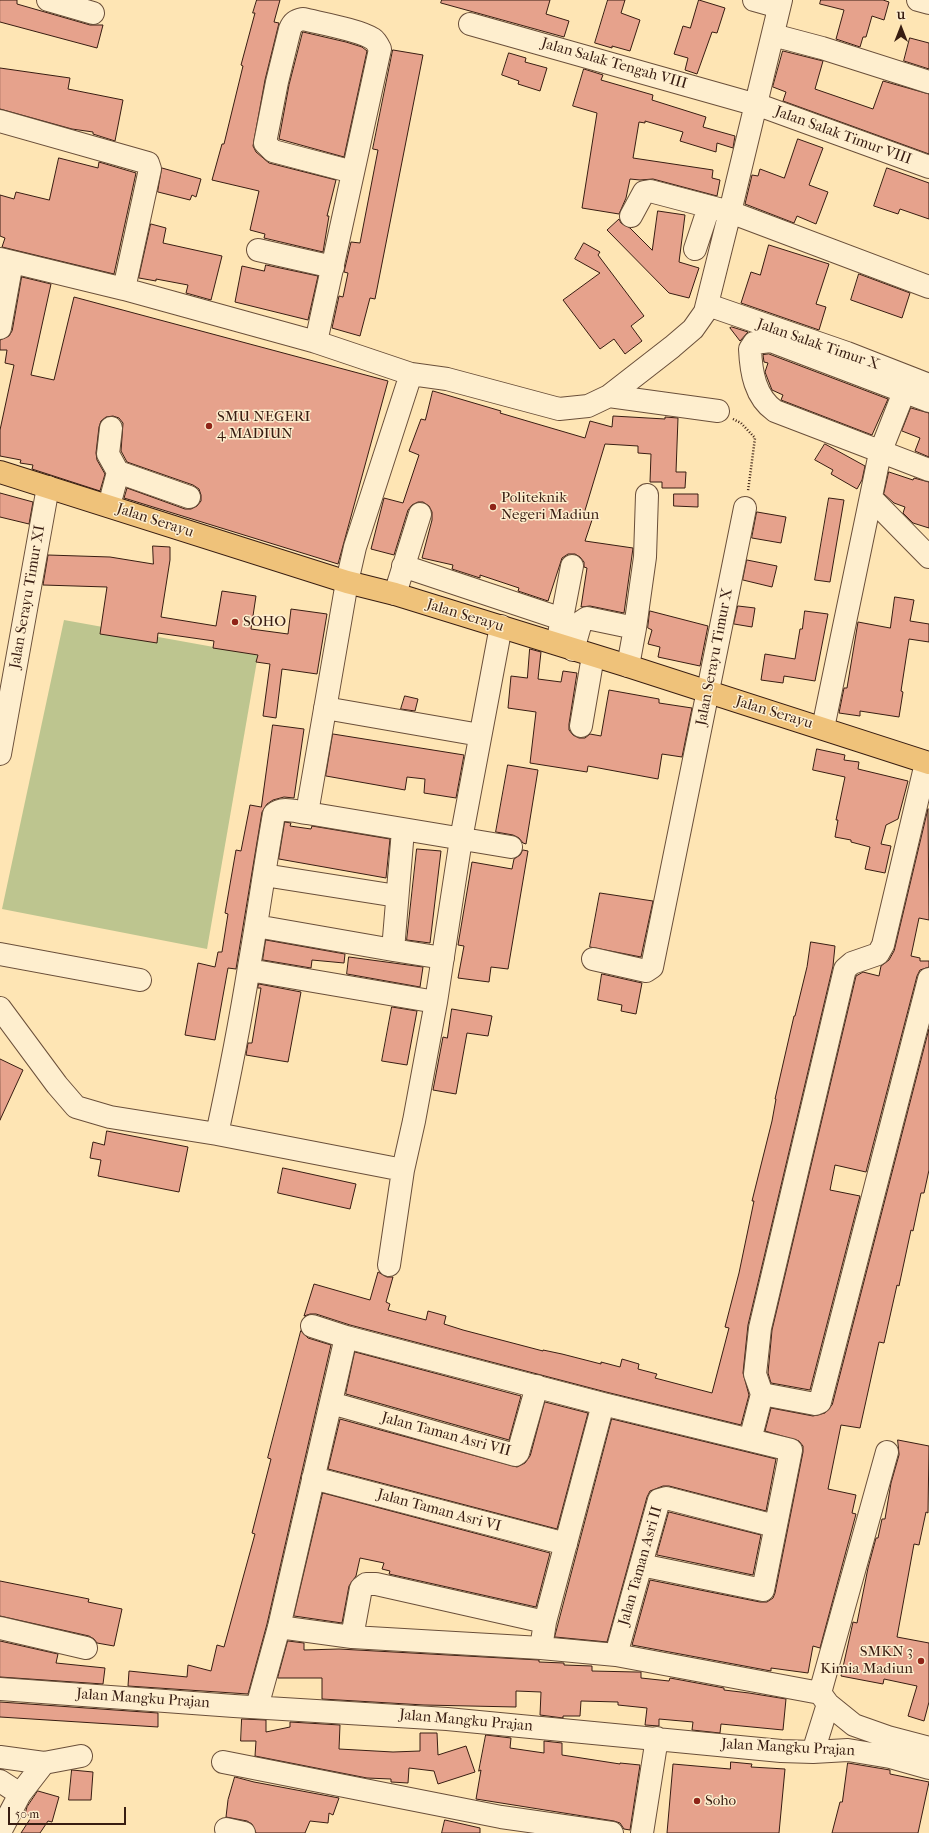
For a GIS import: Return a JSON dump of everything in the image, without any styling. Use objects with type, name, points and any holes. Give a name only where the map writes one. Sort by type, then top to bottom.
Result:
[{"type":"main road","name":"Jalan Serayu","points":[[0,472],[347,582],[395,594],[628,666],[928,763]]},
{"type":"street","points":[[48,0],[93,12]]},
{"type":"street","points":[[0,328],[6,261],[124,289],[316,342],[411,374],[447,379],[559,409],[588,406],[609,396],[693,330],[706,309],[757,105],[780,3],[754,0]]},
{"type":"street","points":[[918,0],[929,3]]},
{"type":"street","points":[[316,342],[380,49],[378,44],[372,38],[303,19],[297,20],[292,23],[290,29],[277,82],[265,143],[274,151],[353,172]]},
{"type":"street","name":"Jalan Salak Tengah VIII","points":[[470,24],[757,105]]},
{"type":"street","points":[[773,35],[822,48],[929,82]]},
{"type":"street","name":"Jalan Salak Timur VIII","points":[[757,105],[929,167]]},
{"type":"street","points":[[0,121],[148,163],[150,169],[124,289]]},
{"type":"street","points":[[631,216],[644,192],[647,191],[730,212],[929,287]]},
{"type":"street","points":[[695,249],[709,207]]},
{"type":"street","points":[[258,250],[332,267]]},
{"type":"street","name":"Jalan Salak Timur X","points":[[706,309],[847,353],[929,385]]},
{"type":"street","points":[[929,401],[772,341],[754,342],[750,348],[752,369],[758,392],[769,407],[775,411],[880,453],[929,470]]},
{"type":"street","points":[[307,813],[347,582],[355,547],[411,374]]},
{"type":"street","points":[[823,728],[880,453],[904,392]]},
{"type":"street","points":[[609,396],[718,411]]},
{"type":"street","points":[[111,428],[108,454],[118,472],[189,497]]},
{"type":"street","points":[[109,506],[118,472]]},
{"type":"street","name":"Jalan Serayu Timur XI","points":[[0,754],[48,487]]},
{"type":"street","points":[[628,666],[645,557],[647,495]]},
{"type":"street","name":"Jalan Serayu Timur X","points":[[593,959],[646,971],[652,967],[709,692],[745,508]]},
{"type":"street","points":[[869,508],[928,555]]},
{"type":"street","points":[[395,594],[420,514]]},
{"type":"street","points":[[403,566],[562,619]]},
{"type":"street","points":[[572,566],[562,619],[575,650]]},
{"type":"street","points":[[581,726],[575,650],[581,622],[587,618],[635,628]]},
{"type":"street","points":[[389,1265],[403,1170],[414,1121],[436,1002],[462,839],[500,626]]},
{"type":"street","points":[[325,708],[480,735]]},
{"type":"street","points":[[750,1440],[762,1394],[755,1374],[760,1328],[845,969],[852,963],[878,954],[883,945],[928,763]]},
{"type":"street","points":[[216,1134],[223,1110],[249,970],[274,814],[277,811],[283,810],[307,813],[511,847]]},
{"type":"street","points":[[393,950],[403,830]]},
{"type":"street","points":[[264,875],[397,896]]},
{"type":"street","points":[[256,926],[443,958]]},
{"type":"street","points":[[0,954],[140,980]]},
{"type":"street","points":[[249,970],[436,1002]]},
{"type":"street","points":[[762,1394],[815,1404],[820,1402],[929,979]]},
{"type":"street","points":[[0,1008],[57,1085],[76,1107],[110,1117],[216,1134],[403,1170]]},
{"type":"street","points":[[312,1326],[346,1337],[604,1404],[791,1450],[763,1590],[642,1565]]},
{"type":"street","points":[[257,1707],[279,1627],[346,1337]]},
{"type":"street","name":"Jalan Taman Asri VII","points":[[331,1403],[515,1455],[518,1453],[537,1386]]},
{"type":"street","points":[[541,1648],[546,1622],[566,1544],[604,1404]]},
{"type":"street","points":[[813,1752],[824,1698],[888,1452]]},
{"type":"street","name":"Jalan Taman Asri VI","points":[[313,1478],[566,1544]]},
{"type":"street","name":"Jalan Taman Asri II","points":[[616,1655],[659,1500],[666,1498],[775,1526]]},
{"type":"street","points":[[352,1637],[361,1588],[366,1584],[376,1584],[546,1622]]},
{"type":"street","points":[[279,1627],[352,1637],[541,1648],[616,1655],[824,1698],[854,1725],[888,1737],[929,1748]]},
{"type":"street","points":[[0,1628],[86,1648]]},
{"type":"street","name":"Jalan Mangku Prajan","points":[[0,1689],[448,1719],[781,1751],[813,1752],[848,1750],[890,1757],[929,1768]]},
{"type":"street","points":[[642,1833],[656,1738]]},
{"type":"street","points":[[0,1757],[44,1763],[81,1756]]},
{"type":"street","points":[[223,1762],[500,1817],[612,1833]]},
{"type":"street","points":[[0,1832],[20,1794],[44,1763]]},
{"type":"street","points":[[0,1781],[20,1794]]},
{"type":"path","points":[[718,411],[741,423],[755,438],[745,508]]},
{"type":"green space","points":[[64,620],[258,655],[207,949],[2,909]]},
{"type":"building","points":[[0,0],[17,0],[17,4],[90,25],[103,25],[97,48],[0,22]]},
{"type":"building","points":[[257,0],[280,0],[274,22],[279,23],[265,80],[253,146],[256,152],[269,163],[336,180],[327,216],[329,216],[323,252],[264,238],[265,234],[250,230],[259,191],[212,180],[222,144],[224,144]]},
{"type":"building","points":[[442,0],[550,0],[546,14],[569,21],[564,37],[441,3]]},
{"type":"building","points":[[608,0],[625,0],[621,13],[640,20],[630,51],[595,43]]},
{"type":"building","points":[[699,0],[725,8],[717,33],[712,32],[697,74],[685,70],[688,58],[674,54],[683,26],[690,28]]},
{"type":"building","points":[[821,0],[883,0],[889,2],[884,20],[872,16],[866,37],[863,37],[860,47],[836,39],[844,10],[820,4]]},
{"type":"building","points":[[303,32],[346,42],[362,47],[367,51],[344,157],[279,139],[289,85]]},
{"type":"building","points":[[910,38],[929,43],[929,69],[904,61]]},
{"type":"building","points":[[393,50],[423,55],[375,299],[370,298],[360,336],[332,328],[339,296],[343,297],[348,273],[344,272],[351,242],[360,243],[378,150],[373,149]]},
{"type":"building","points":[[783,51],[823,61],[815,89],[873,109],[883,81],[929,94],[929,154],[783,101],[786,92],[773,87]]},
{"type":"building","points":[[509,53],[526,58],[525,62],[547,68],[540,91],[518,84],[519,81],[502,75]]},
{"type":"building","points":[[0,68],[70,78],[68,89],[123,100],[115,141],[93,134],[93,132],[72,129],[0,109]]},
{"type":"building","points":[[584,69],[603,75],[601,80],[653,95],[652,100],[706,117],[703,127],[735,136],[733,148],[717,143],[716,152],[680,141],[683,132],[645,121],[645,123],[639,122],[633,158],[713,170],[712,178],[720,180],[717,196],[653,179],[630,179],[626,198],[619,214],[582,208],[597,113],[573,106]]},
{"type":"building","points":[[798,139],[823,148],[809,185],[828,192],[816,224],[797,216],[794,223],[745,204],[752,175],[758,176],[760,169],[784,178]]},
{"type":"building","points":[[59,158],[98,168],[99,162],[136,173],[114,274],[2,247],[5,238],[0,236],[0,195],[14,199],[16,192],[49,200]]},
{"type":"building","points":[[162,168],[201,179],[196,197],[192,195],[190,200],[158,192]]},
{"type":"building","points":[[887,168],[929,183],[929,219],[900,209],[898,214],[874,206]]},
{"type":"building","points":[[658,211],[685,215],[679,262],[699,268],[689,298],[669,293],[607,230],[619,219],[621,223],[630,228],[652,250]]},
{"type":"building","points":[[151,224],[166,228],[163,243],[222,256],[211,300],[186,293],[188,285],[156,279],[156,281],[139,278]]},
{"type":"building","points":[[584,243],[600,252],[598,255],[644,316],[631,326],[642,341],[625,354],[614,339],[600,349],[563,300],[600,273],[575,259]]},
{"type":"building","points":[[769,245],[829,264],[816,304],[826,307],[819,330],[741,303],[751,272],[760,275]]},
{"type":"building","points":[[266,265],[318,276],[308,320],[235,302],[242,266],[264,271]]},
{"type":"building","points":[[859,274],[910,293],[902,318],[851,300]]},
{"type":"building","name":"SMU NEGERI 4 MADIUN","points":[[22,277],[51,284],[31,375],[54,380],[74,297],[388,381],[338,564],[124,498],[127,488],[185,509],[191,509],[197,506],[201,501],[201,495],[199,489],[193,485],[127,462],[121,451],[123,423],[119,418],[113,416],[106,417],[101,421],[99,427],[96,453],[97,460],[105,474],[100,491],[32,469],[33,465],[20,463],[21,460],[0,456],[0,430],[14,365],[5,363],[7,350],[0,350],[0,340],[9,336],[12,331]]},
{"type":"building","points":[[732,327],[748,332],[740,341],[730,328]]},
{"type":"building","points":[[769,354],[888,399],[872,435],[781,400],[783,395],[772,390],[765,372],[768,363],[764,362],[763,355]]},
{"type":"building","name":"Politeknik Negeri Madiun","points":[[433,391],[501,411],[500,413],[585,438],[590,421],[612,427],[613,416],[665,419],[665,417],[678,418],[676,472],[686,472],[685,488],[662,488],[662,482],[650,482],[651,454],[638,453],[638,446],[605,444],[583,517],[592,520],[585,541],[633,548],[624,613],[590,606],[581,607],[587,568],[584,567],[584,562],[580,557],[575,554],[568,554],[562,558],[548,601],[518,591],[519,588],[480,575],[480,578],[452,569],[453,565],[422,558],[432,520],[432,512],[429,506],[423,502],[418,502],[412,505],[408,510],[394,555],[371,549],[384,498],[403,503],[419,455],[409,451],[421,419],[425,420]]},
{"type":"building","points":[[911,408],[929,413],[929,457],[915,451],[920,438],[902,431]]},
{"type":"building","points":[[825,444],[865,466],[862,480],[857,489],[831,474],[833,470],[815,460]]},
{"type":"building","points":[[889,472],[913,480],[914,478],[929,482],[929,528],[913,523],[903,513],[905,507],[894,503],[884,494]]},
{"type":"building","points":[[0,493],[33,502],[29,524],[0,517]]},
{"type":"building","points":[[674,494],[698,494],[698,507],[674,506]]},
{"type":"building","points":[[829,498],[844,500],[830,582],[815,580]]},
{"type":"building","points":[[757,512],[786,517],[781,543],[752,538]]},
{"type":"building","points":[[153,546],[170,547],[170,560],[161,617],[216,626],[222,591],[256,596],[251,629],[288,634],[291,609],[327,614],[317,674],[282,669],[276,718],[263,716],[270,664],[256,662],[258,655],[213,648],[214,641],[158,633],[157,643],[100,634],[107,587],[43,585],[48,555],[110,557],[153,564]]},
{"type":"building","points":[[747,560],[777,566],[772,587],[743,580]]},
{"type":"building","points":[[895,597],[914,600],[910,621],[929,624],[929,642],[909,639],[901,691],[903,692],[899,717],[860,711],[860,716],[839,713],[844,688],[847,688],[858,622],[890,628]]},
{"type":"building","points":[[738,606],[755,608],[752,627],[734,624]]},
{"type":"building","points":[[650,611],[708,626],[700,666],[658,657],[660,647],[648,644],[652,630],[648,628]]},
{"type":"building","points":[[805,611],[828,614],[815,681],[784,676],[783,683],[761,680],[765,654],[795,659],[800,629],[802,629]]},
{"type":"building","points":[[530,649],[541,652],[538,679],[561,682],[563,671],[577,673],[569,730],[573,735],[579,738],[585,738],[590,734],[601,736],[609,690],[659,699],[659,703],[692,708],[682,757],[662,754],[658,779],[588,766],[587,772],[530,763],[536,712],[508,708],[511,676],[527,678]]},
{"type":"building","points":[[405,696],[418,699],[415,711],[401,709]]},
{"type":"building","points":[[273,725],[304,729],[294,798],[284,797],[273,800],[267,804],[262,812],[236,969],[228,968],[215,1040],[185,1035],[198,963],[215,967],[218,952],[222,952],[228,914],[225,913],[236,850],[241,851],[250,805],[261,807]]},
{"type":"building","points":[[333,734],[464,755],[456,798],[424,793],[425,779],[407,777],[405,790],[326,776]]},
{"type":"building","points":[[817,749],[845,755],[844,760],[859,762],[858,769],[908,781],[898,819],[886,825],[881,844],[891,846],[885,873],[865,869],[870,847],[851,842],[851,840],[835,837],[838,820],[836,820],[845,777],[813,770]]},
{"type":"building","points":[[508,765],[538,770],[526,844],[513,835],[496,832]]},
{"type":"building","points":[[928,809],[929,920],[919,918],[911,956],[920,958],[920,961],[929,961],[929,967],[920,970],[917,976],[866,1172],[835,1165],[830,1190],[860,1196],[810,1390],[771,1383],[768,1373],[772,1330],[856,976],[863,972],[879,976],[881,966],[889,960],[894,951]]},
{"type":"building","points":[[285,822],[291,823],[290,826],[311,829],[312,826],[390,839],[386,878],[279,859]]},
{"type":"building","points":[[417,849],[441,851],[430,943],[407,940]]},
{"type":"building","points":[[523,850],[528,851],[508,969],[491,967],[489,982],[458,978],[464,946],[458,945],[472,862],[512,869],[514,859],[520,855]]},
{"type":"building","points":[[600,893],[653,901],[641,957],[590,947]]},
{"type":"building","points":[[266,940],[345,954],[344,963],[312,960],[311,968],[263,960]]},
{"type":"building","points":[[811,942],[835,946],[833,966],[748,1325],[743,1373],[749,1395],[741,1425],[606,1392],[350,1325],[316,1314],[304,1316],[314,1284],[370,1300],[378,1272],[387,1277],[393,1277],[386,1302],[390,1304],[388,1310],[426,1320],[428,1311],[446,1316],[444,1324],[463,1330],[543,1351],[562,1354],[601,1364],[601,1362],[620,1367],[622,1359],[639,1364],[638,1369],[657,1374],[655,1378],[712,1393],[729,1328],[725,1327],[739,1273],[754,1201],[752,1201],[772,1121],[775,1099],[807,967]]},
{"type":"building","points":[[349,957],[423,967],[420,987],[347,974]]},
{"type":"building","points":[[602,974],[642,983],[636,1014],[621,1011],[622,1005],[598,1000]]},
{"type":"building","points":[[259,984],[301,992],[288,1062],[246,1055],[248,1043],[252,1043],[261,988],[258,988]]},
{"type":"building","points":[[392,1007],[417,1011],[407,1065],[382,1061]]},
{"type":"building","points":[[452,1009],[492,1016],[488,1036],[467,1033],[456,1094],[433,1090],[443,1037],[447,1038]]},
{"type":"building","points":[[929,1029],[929,1170],[924,1193],[921,1193],[913,1231],[911,1230],[899,1286],[897,1285],[884,1343],[879,1342],[860,1428],[841,1425],[828,1489],[856,1495],[852,1513],[856,1514],[820,1648],[813,1646],[808,1673],[771,1668],[771,1671],[632,1645],[650,1580],[760,1602],[767,1602],[773,1598],[803,1446],[799,1441],[765,1431],[771,1408],[813,1416],[825,1413],[832,1405]]},
{"type":"building","points":[[0,1059],[23,1070],[0,1120]]},
{"type":"building","points":[[107,1131],[188,1147],[179,1192],[98,1176],[101,1160],[90,1158],[93,1142],[104,1145]]},
{"type":"building","points":[[283,1168],[356,1184],[350,1209],[278,1193]]},
{"type":"building","points":[[301,1331],[308,1338],[331,1345],[267,1624],[248,1694],[128,1686],[129,1671],[187,1677],[188,1665],[211,1671],[217,1645],[224,1647],[255,1534],[252,1533],[271,1459],[268,1458]]},
{"type":"building","points":[[355,1352],[521,1396],[509,1440],[346,1394]]},
{"type":"building","points":[[545,1402],[588,1413],[557,1529],[328,1469],[340,1419],[517,1467],[525,1463],[530,1456]]},
{"type":"building","points":[[612,1419],[776,1459],[766,1511],[669,1486],[663,1486],[650,1491],[647,1497],[607,1642],[555,1637]]},
{"type":"building","points":[[898,1440],[929,1446],[928,1513],[926,1512],[919,1545],[914,1544],[897,1637],[929,1643],[929,1702],[924,1721],[908,1716],[917,1686],[884,1679],[883,1684],[841,1676],[853,1622],[857,1623],[868,1568],[876,1538],[878,1538],[882,1519],[885,1519],[891,1483],[899,1455]]},
{"type":"building","points":[[323,1493],[550,1553],[536,1607],[389,1574],[390,1571],[382,1569],[384,1563],[360,1558],[356,1576],[349,1586],[342,1623],[294,1616]]},
{"type":"building","points":[[669,1512],[761,1535],[753,1575],[657,1555]]},
{"type":"building","points":[[0,1581],[89,1599],[88,1602],[122,1609],[114,1646],[97,1643],[89,1636],[0,1616]]},
{"type":"building","points":[[0,1641],[58,1654],[56,1663],[105,1668],[103,1684],[0,1677]]},
{"type":"building","points":[[288,1641],[304,1643],[304,1650],[339,1649],[539,1660],[539,1662],[564,1663],[564,1665],[592,1666],[592,1671],[641,1672],[641,1678],[669,1681],[670,1678],[724,1688],[724,1690],[786,1699],[783,1730],[721,1724],[720,1733],[692,1730],[693,1722],[659,1719],[659,1726],[645,1725],[647,1708],[618,1705],[618,1702],[581,1701],[580,1716],[563,1716],[563,1718],[540,1715],[541,1692],[516,1691],[516,1707],[424,1705],[322,1699],[322,1678],[278,1678]]},
{"type":"building","points":[[0,1702],[158,1713],[158,1727],[0,1717]]},
{"type":"building","points":[[242,1719],[266,1720],[266,1732],[290,1727],[290,1722],[340,1725],[339,1749],[393,1752],[420,1751],[420,1733],[437,1733],[438,1755],[466,1746],[475,1772],[438,1784],[434,1771],[409,1768],[408,1783],[391,1782],[391,1779],[367,1778],[255,1756],[256,1741],[241,1741]]},
{"type":"building","points":[[486,1735],[511,1738],[510,1748],[544,1753],[544,1741],[562,1743],[562,1755],[620,1764],[640,1765],[630,1830],[624,1829],[620,1823],[614,1821],[476,1799],[481,1770],[479,1771]]},
{"type":"building","points":[[731,1762],[752,1764],[751,1767],[785,1769],[779,1833],[667,1833],[673,1764],[730,1769]]},
{"type":"building","points":[[848,1763],[890,1770],[890,1774],[929,1782],[918,1833],[832,1833],[840,1802],[842,1802]]},
{"type":"building","points":[[72,1770],[93,1772],[91,1800],[69,1800]]},
{"type":"building","points":[[235,1777],[339,1798],[333,1815],[329,1813],[328,1823],[310,1821],[305,1833],[256,1833],[252,1824],[247,1821],[226,1817],[228,1800]]},
{"type":"building","points":[[38,1791],[59,1797],[52,1822],[48,1821],[40,1833],[21,1833],[32,1816],[25,1814],[27,1807]]},
{"type":"building","points":[[445,1820],[480,1828],[480,1833],[442,1833]]},
{"type":"place","name":"SMU NEGERI 4 MADIUN","points":[[209,426]]},
{"type":"place","name":"Politeknik Negeri Madiun","points":[[493,507]]},
{"type":"place","name":"SOHO","points":[[235,622]]},
{"type":"place","name":"SMKN 3 Kimia Madiun","points":[[921,1661]]},
{"type":"place","name":"Soho","points":[[697,1801]]}]
